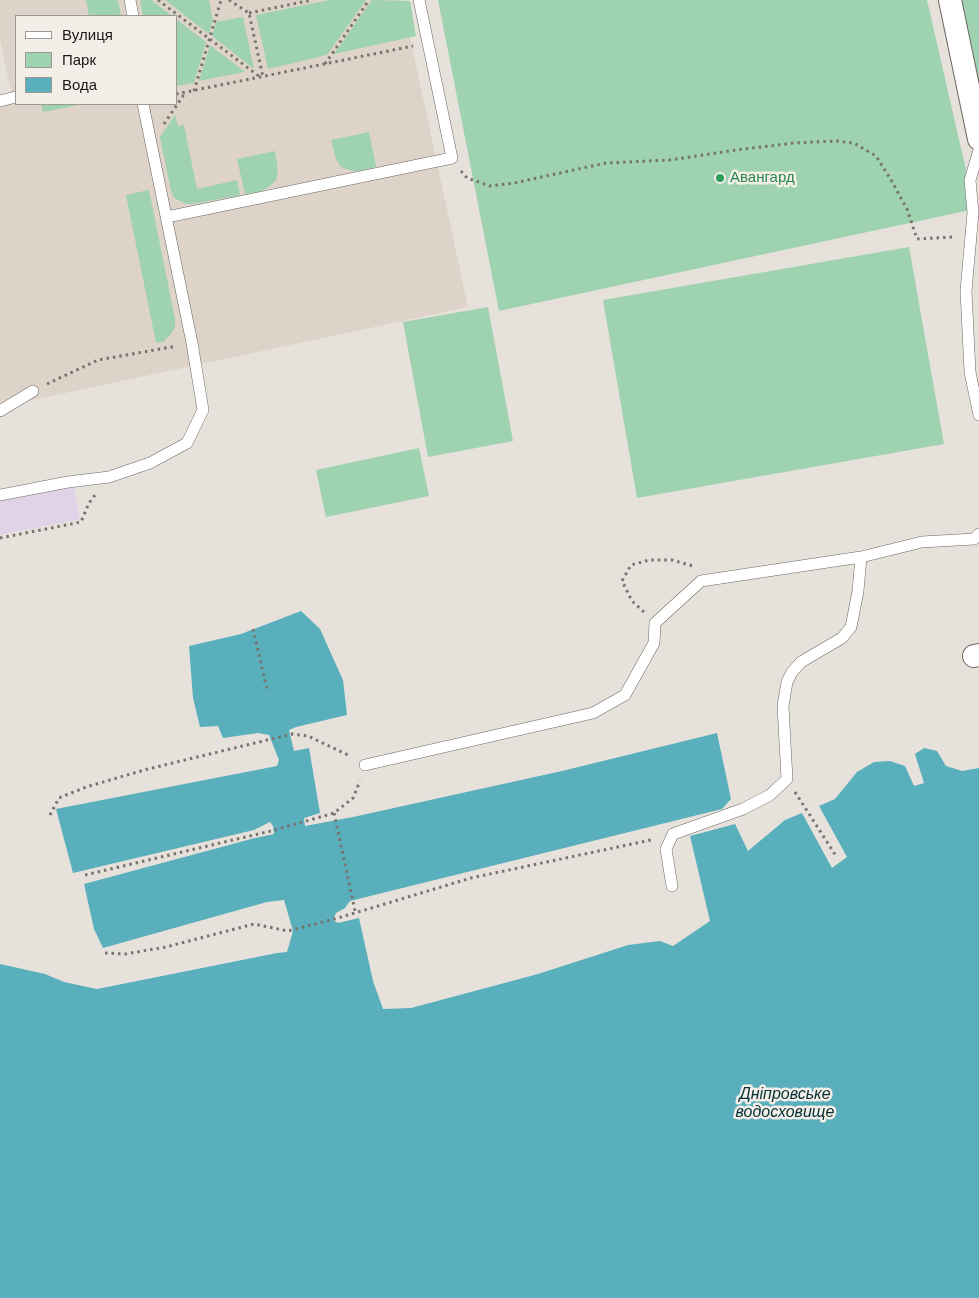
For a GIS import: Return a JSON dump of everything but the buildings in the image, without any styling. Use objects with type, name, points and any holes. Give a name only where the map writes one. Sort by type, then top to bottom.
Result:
[{"type":"street","points":[[950,0],[979,139]]},
{"type":"lane","points":[[130,0],[133,15]]},
{"type":"lane","points":[[167,216],[452,158],[419,0]]},
{"type":"lane","points":[[0,101],[15,97]]},
{"type":"lane","points":[[0,495],[68,482],[109,477],[150,463],[188,443],[203,410],[192,343],[143,105]]},
{"type":"lane","points":[[979,150],[970,180],[973,214],[967,300],[970,372],[979,415]]},
{"type":"lane","points":[[0,411],[33,391]]},
{"type":"lane","points":[[366,765],[593,713],[625,695],[654,643],[655,623],[701,581],[861,557],[922,542],[974,539],[979,534]]},
{"type":"lane","points":[[672,886],[666,849],[673,834],[743,809],[770,795],[787,779],[783,706],[787,682],[792,672],[801,662],[842,638],[851,627],[858,591],[861,557]]},
{"type":"path","points":[[158,0],[261,77]]},
{"type":"path","points":[[194,91],[221,0]]},
{"type":"path","points":[[229,0],[249,13],[312,0]]},
{"type":"path","points":[[324,64],[369,0]]},
{"type":"path","points":[[249,13],[261,77]]},
{"type":"path","points":[[178,94],[428,43]]},
{"type":"path","points":[[152,144],[186,93]]},
{"type":"path","points":[[452,158],[468,178],[490,186],[514,183],[606,163],[670,160],[794,143],[836,141],[854,143],[876,156],[907,209],[917,239],[971,236]]},
{"type":"path","points":[[33,391],[98,360],[192,343]]},
{"type":"path","points":[[0,538],[81,522],[90,503],[109,477]]},
{"type":"path","points":[[655,623],[632,601],[622,581],[631,565],[649,560],[672,560],[698,568]]},
{"type":"path","points":[[254,629],[268,689]]},
{"type":"path","points":[[50,815],[59,798],[86,787],[148,769],[292,734],[308,736],[366,765],[354,798],[334,813],[271,831],[86,875]]},
{"type":"path","points":[[787,779],[836,856]]},
{"type":"path","points":[[334,813],[356,911]]},
{"type":"path","points":[[106,953],[125,954],[166,947],[254,924],[288,931],[472,878],[673,834]]},
{"type":"shaded area","points":[[0,0],[402,0],[468,307],[0,407],[0,104],[13,101],[0,40]]},
{"type":"shaded area","points":[[74,487],[80,519],[0,535],[0,501]]},
{"type":"green space","points":[[86,0],[118,0],[121,15],[89,15]]},
{"type":"green space","points":[[140,0],[151,0],[171,15],[143,15]]},
{"type":"green space","points":[[165,0],[209,0],[213,20],[209,34]]},
{"type":"green space","points":[[330,0],[366,0],[327,55],[268,69],[256,15]]},
{"type":"green space","points":[[372,0],[410,1],[416,36],[334,54]]},
{"type":"green space","name":"Авангард","points":[[438,0],[927,0],[975,209],[499,311]]},
{"type":"green space","points":[[959,0],[979,0],[979,92]]},
{"type":"green space","points":[[243,17],[254,69],[212,36],[216,22]]},
{"type":"green space","points":[[178,21],[206,42],[194,83],[178,86]]},
{"type":"green space","points":[[210,45],[245,72],[199,81]]},
{"type":"green space","points":[[41,105],[78,105],[43,112]]},
{"type":"green space","points":[[175,115],[178,126],[184,125],[197,189],[237,180],[240,195],[193,204],[186,204],[174,198],[160,137]]},
{"type":"green space","points":[[369,132],[376,167],[358,171],[341,167],[336,159],[331,140]]},
{"type":"green space","points":[[275,151],[278,171],[276,180],[262,191],[245,194],[237,159]]},
{"type":"green space","points":[[149,190],[175,319],[172,333],[163,342],[156,343],[126,195]]},
{"type":"green space","points":[[909,247],[944,444],[637,498],[603,300]]},
{"type":"green space","points":[[488,307],[513,441],[428,457],[403,322]]},
{"type":"green space","points":[[419,448],[429,496],[326,517],[316,470]]},
{"type":"water","name":"Дніпровське водосховище","points":[[301,611],[320,629],[343,680],[347,715],[289,730],[294,751],[309,748],[320,813],[304,818],[305,826],[562,771],[717,733],[731,799],[722,809],[350,901],[345,908],[336,913],[333,920],[338,923],[359,918],[373,981],[383,1009],[411,1008],[538,974],[628,945],[660,941],[673,946],[710,921],[690,836],[735,824],[748,851],[785,820],[802,813],[832,868],[847,857],[819,806],[835,799],[857,772],[874,762],[890,761],[905,766],[914,786],[924,783],[915,754],[924,748],[937,751],[946,766],[962,771],[979,768],[979,1298],[0,1298],[0,964],[45,974],[64,982],[97,989],[287,952],[293,931],[284,900],[267,902],[103,948],[94,929],[84,884],[274,834],[273,826],[270,822],[254,830],[73,873],[56,809],[277,766],[279,760],[269,735],[258,733],[223,738],[218,726],[200,727],[193,698],[189,646],[241,634]]},
{"type":"place","name":"Авангард","points":[[720,178]]}]
